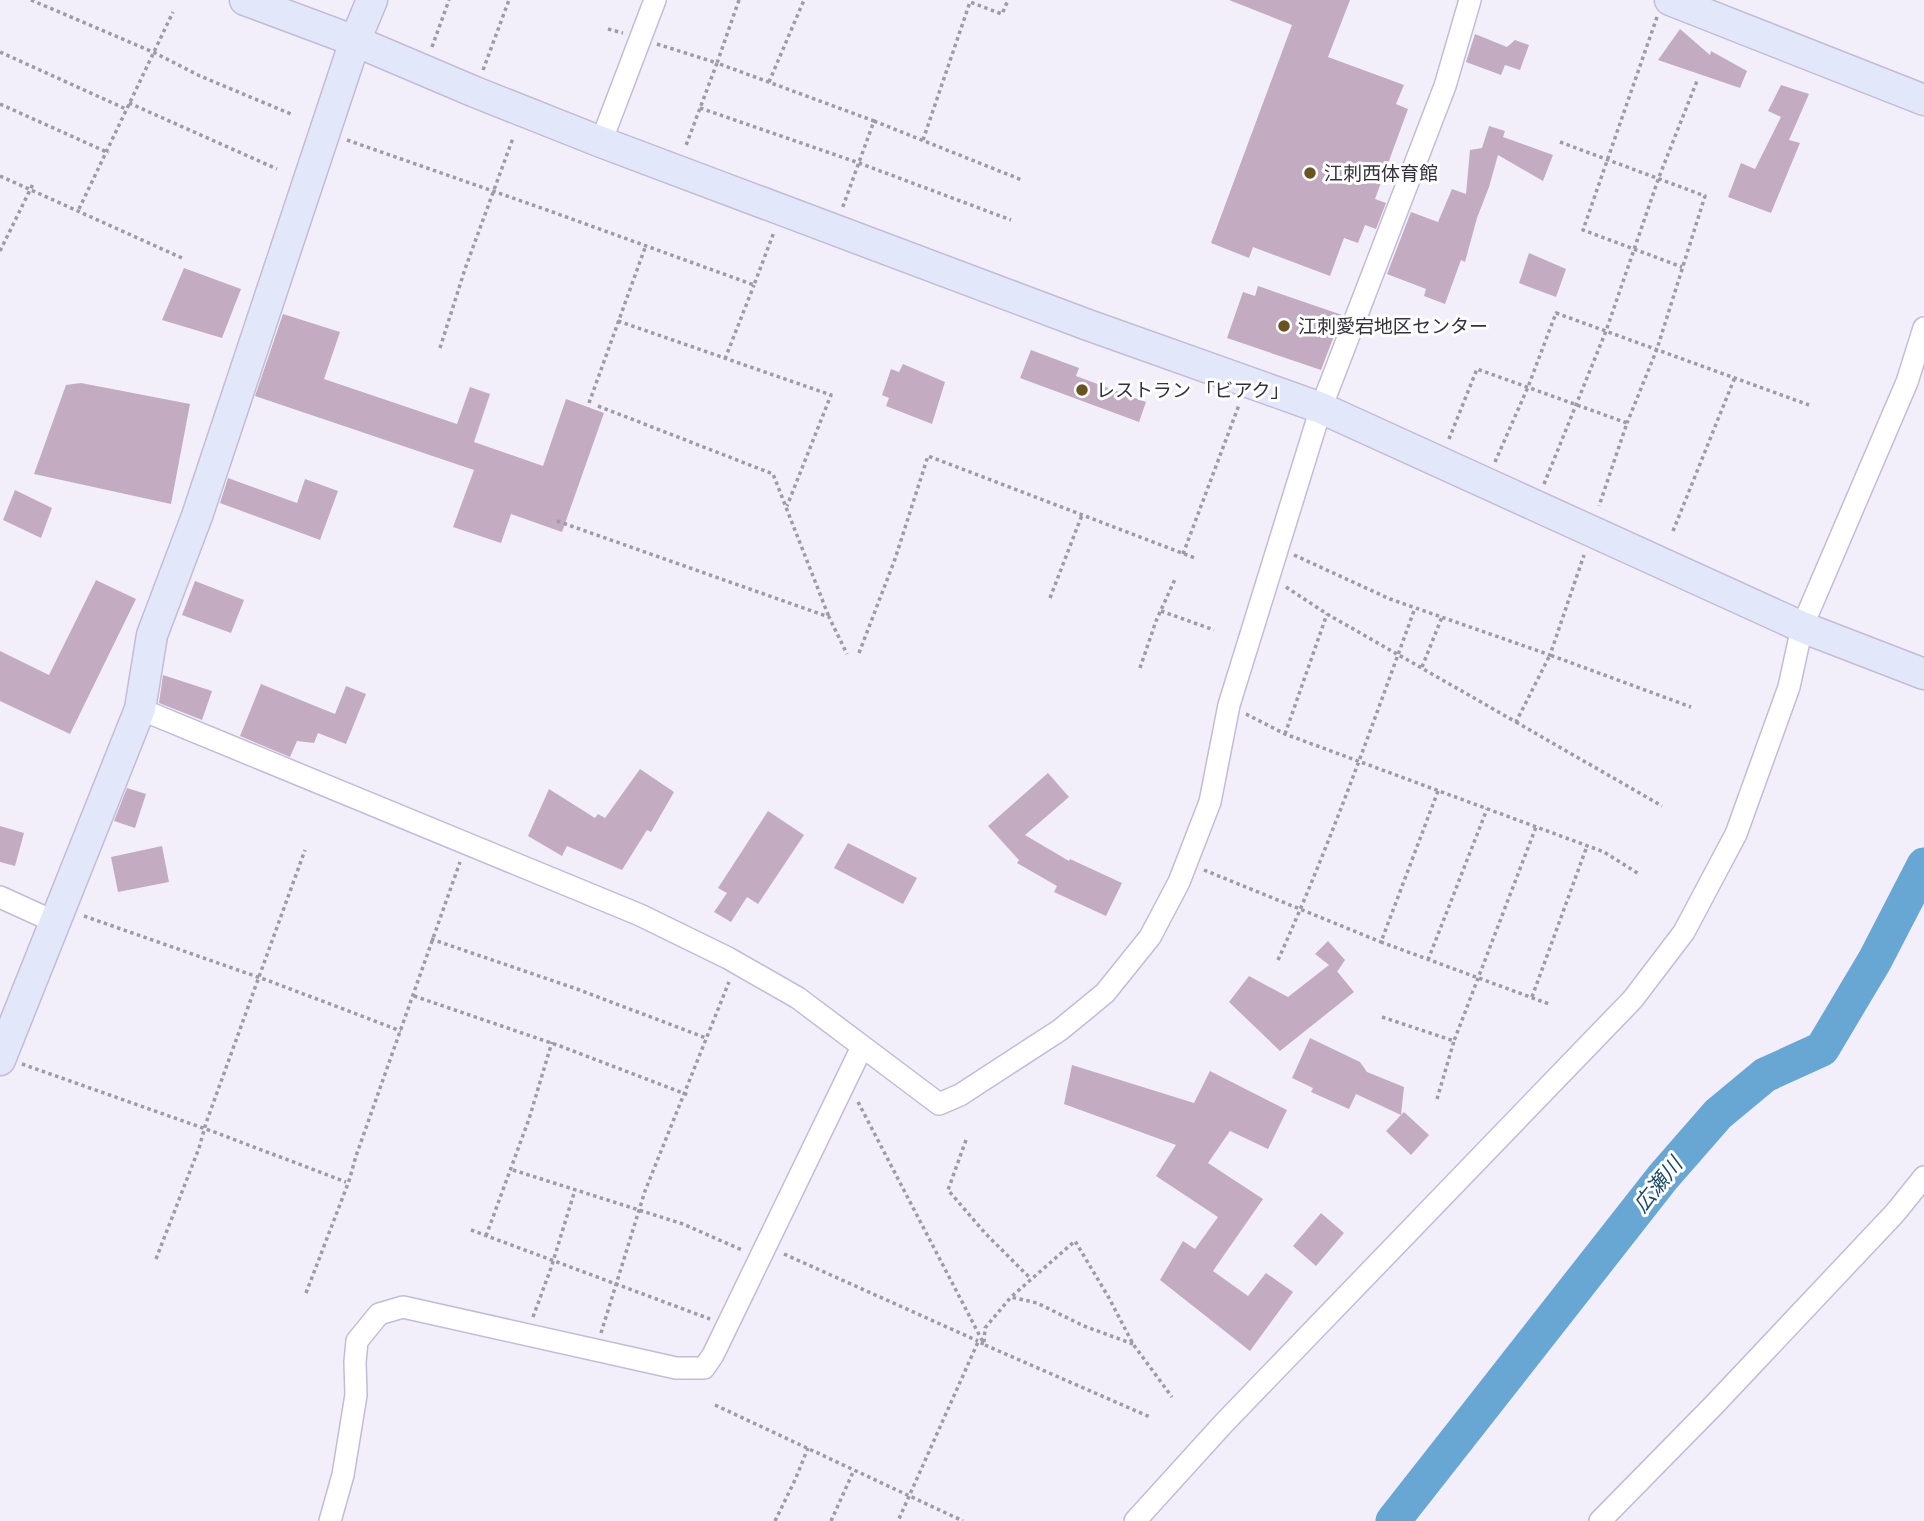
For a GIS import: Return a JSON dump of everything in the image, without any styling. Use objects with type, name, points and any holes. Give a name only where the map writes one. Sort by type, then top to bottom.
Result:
[{"type":"street","points":[[245,0],[355,41],[601,142],[1088,325],[1321,408],[1810,631],[1924,674]]},
{"type":"street","points":[[6,1061],[65,918],[140,709],[152,635],[197,516],[355,41],[372,0]]},
{"type":"street","points":[[601,142],[655,0]]},
{"type":"street","points":[[140,709],[640,915],[728,958],[798,998],[939,1104],[960,1095],[1071,1023],[1105,993],[1150,937],[1179,881],[1210,802],[1228,705],[1321,408],[1444,86],[1470,0]]},
{"type":"street","points":[[1664,8],[1924,100]]},
{"type":"street","points":[[1135,1521],[1224,1423],[1633,999],[1684,932],[1736,834],[1810,631],[1907,382],[1924,328]]},
{"type":"street","points":[[0,897],[65,918]]},
{"type":"street","points":[[330,1521],[343,1475],[356,1395],[357,1341],[379,1314],[403,1307],[676,1368],[704,1368],[713,1355],[862,1047]]},
{"type":"street","points":[[1600,1521],[1762,1355],[1895,1213],[1924,1177]]},
{"type":"path","points":[[31,0],[291,114]]},
{"type":"path","points":[[431,51],[449,0]]},
{"type":"path","points":[[475,92],[509,0]]},
{"type":"path","points":[[684,150],[739,0]]},
{"type":"path","points":[[769,82],[804,0]]},
{"type":"path","points":[[923,140],[968,1],[1002,14],[1008,0]]},
{"type":"path","points":[[1664,8],[1583,230],[1682,267]]},
{"type":"path","points":[[79,209],[173,12]]},
{"type":"path","points":[[608,29],[632,36]]},
{"type":"path","points":[[656,44],[717,63],[874,121],[1022,180]]},
{"type":"path","points":[[0,52],[126,110]]},
{"type":"path","points":[[1544,486],[1606,331],[1659,177],[1697,81]]},
{"type":"path","points":[[129,103],[277,169]]},
{"type":"path","points":[[0,104],[109,153]]},
{"type":"path","points":[[700,108],[1010,219]]},
{"type":"path","points":[[839,218],[874,121]]},
{"type":"path","points":[[341,138],[754,285],[774,230]]},
{"type":"path","points":[[440,348],[465,268],[513,138]]},
{"type":"path","points":[[1560,142],[1705,196],[1657,349],[1627,423],[1599,506]]},
{"type":"path","points":[[0,176],[182,258]]},
{"type":"path","points":[[0,251],[33,184]]},
{"type":"path","points":[[589,403],[646,245]]},
{"type":"path","points":[[725,359],[757,277]]},
{"type":"path","points":[[1492,467],[1528,387],[1556,313],[1809,405]]},
{"type":"path","points":[[618,321],[831,395],[787,506]]},
{"type":"path","points":[[1444,450],[1477,369],[1627,423]]},
{"type":"path","points":[[1673,531],[1735,377]]},
{"type":"path","points":[[1183,554],[1240,404]]},
{"type":"path","points":[[598,406],[774,474],[829,617],[847,654]]},
{"type":"path","points":[[859,653],[895,559],[928,456],[1195,558]]},
{"type":"path","points":[[1049,598],[1082,515]]},
{"type":"path","points":[[557,521],[829,617]]},
{"type":"path","points":[[1277,548],[1390,599],[1691,706]]},
{"type":"path","points":[[1516,722],[1550,655],[1585,553]]},
{"type":"path","points":[[1268,576],[1327,614],[1662,806]]},
{"type":"path","points":[[1140,668],[1176,577]]},
{"type":"path","points":[[1278,960],[1301,910],[1359,761],[1415,607]]},
{"type":"path","points":[[1161,611],[1214,629]]},
{"type":"path","points":[[1285,734],[1327,614]]},
{"type":"path","points":[[1422,668],[1442,617]]},
{"type":"path","points":[[1228,705],[1285,734],[1604,852],[1639,874]]},
{"type":"path","points":[[1381,942],[1438,790]]},
{"type":"path","points":[[1428,960],[1487,809]]},
{"type":"path","points":[[1437,1099],[1454,1041],[1536,827]]},
{"type":"path","points":[[1532,998],[1587,846]]},
{"type":"path","points":[[156,1259],[199,1148],[304,850]]},
{"type":"path","points":[[306,1293],[349,1181],[463,853]]},
{"type":"path","points":[[1186,863],[1381,942],[1549,1004]]},
{"type":"path","points":[[65,918],[272,982],[401,1031]]},
{"type":"path","points":[[431,939],[577,989],[706,1038]]},
{"type":"path","points":[[600,1336],[645,1191],[732,974]]},
{"type":"path","points":[[413,996],[560,1046],[688,1095]]},
{"type":"path","points":[[1382,1017],[1454,1041]]},
{"type":"path","points":[[486,1236],[529,1119],[552,1042]]},
{"type":"path","points":[[6,1061],[217,1133],[346,1182]]},
{"type":"path","points":[[858,1100],[984,1344]]},
{"type":"path","points":[[966,1140],[948,1190],[1029,1278]]},
{"type":"path","points":[[513,1170],[683,1224],[751,1254]]},
{"type":"path","points":[[533,1317],[575,1191]]},
{"type":"path","points":[[471,1230],[713,1320]]},
{"type":"path","points":[[984,1344],[985,1328],[1011,1297],[1075,1241],[1133,1344],[1172,1396]]},
{"type":"path","points":[[779,1252],[1150,1418]]},
{"type":"path","points":[[1011,1297],[1037,1303],[1084,1326],[1133,1344]]},
{"type":"path","points":[[898,1521],[978,1342]]},
{"type":"path","points":[[715,1405],[962,1521]]},
{"type":"path","points":[[775,1521],[808,1448]]},
{"type":"path","points":[[831,1521],[854,1470]]},
{"type":"building","name":"江刺西体育館","points":[[1229,0],[1350,0],[1328,57],[1404,85],[1396,104],[1408,109],[1375,199],[1386,203],[1376,229],[1365,225],[1358,243],[1344,238],[1330,276],[1253,247],[1249,258],[1211,243],[1292,25]]},
{"type":"building","points":[[1680,29],[1710,55],[1711,51],[1747,71],[1740,88],[1658,60]]},
{"type":"building","points":[[1475,34],[1507,47],[1515,40],[1529,45],[1520,70],[1505,65],[1501,75],[1466,62]]},
{"type":"building","points":[[1781,85],[1809,94],[1789,140],[1800,143],[1771,213],[1728,197],[1741,163],[1755,169],[1781,117],[1768,111]]},
{"type":"building","points":[[1489,126],[1505,131],[1503,137],[1553,155],[1543,181],[1498,155],[1465,262],[1461,260],[1445,304],[1424,296],[1426,289],[1387,274],[1411,212],[1438,222],[1452,189],[1466,194],[1470,150],[1482,148]]},
{"type":"building","points":[[1529,253],[1566,269],[1556,297],[1519,283]]},
{"type":"building","points":[[184,268],[241,289],[222,338],[162,320]]},
{"type":"building","name":"江刺愛宕地区センター","points":[[1258,286],[1342,315],[1321,370],[1227,338],[1243,292],[1255,296]]},
{"type":"building","points":[[283,314],[340,332],[324,379],[457,424],[470,387],[490,394],[474,442],[543,466],[566,399],[604,413],[562,532],[511,514],[501,543],[453,527],[474,470],[255,396]]},
{"type":"building","name":"レストラン 「ビアク」","points":[[1031,350],[1079,368],[1076,376],[1146,402],[1139,422],[1020,378]]},
{"type":"building","points":[[903,364],[945,382],[932,424],[886,406],[889,398],[882,395],[891,369],[899,372]]},
{"type":"building","points":[[81,383],[190,404],[171,504],[34,474],[66,385]]},
{"type":"building","points":[[228,478],[297,503],[305,479],[338,491],[320,540],[220,503]]},
{"type":"building","points":[[15,490],[52,508],[41,538],[3,520]]},
{"type":"building","points":[[96,580],[136,599],[70,734],[0,701],[0,651],[49,675]]},
{"type":"building","points":[[195,581],[244,600],[231,633],[182,615]]},
{"type":"building","points":[[163,675],[212,691],[202,720],[159,703]]},
{"type":"building","points":[[261,684],[335,714],[346,686],[366,694],[346,744],[318,733],[314,743],[297,741],[290,757],[240,736]]},
{"type":"building","points":[[640,769],[674,792],[651,832],[647,830],[622,870],[567,846],[562,856],[528,836],[549,789],[595,818],[598,814],[605,818]]},
{"type":"building","points":[[1048,773],[1069,797],[1025,835],[1069,861],[1070,859],[1122,883],[1106,916],[1054,892],[1057,886],[1017,863],[1019,860],[988,826]]},
{"type":"building","points":[[127,788],[146,794],[135,828],[114,821]]},
{"type":"building","points":[[768,811],[804,835],[758,904],[747,897],[731,922],[714,912],[727,893],[718,888]]},
{"type":"building","points":[[0,826],[24,833],[15,866],[0,862]]},
{"type":"building","points":[[848,843],[917,878],[903,904],[834,868]]},
{"type":"building","points":[[162,846],[169,882],[118,892],[111,857]]},
{"type":"building","points":[[1328,941],[1345,960],[1337,972],[1354,992],[1280,1051],[1229,1002],[1249,976],[1288,997],[1329,965],[1315,954]]},
{"type":"building","points":[[1310,1038],[1360,1062],[1367,1072],[1404,1087],[1401,1115],[1356,1094],[1349,1109],[1311,1092],[1313,1088],[1292,1078]]},
{"type":"building","points":[[1072,1065],[1194,1103],[1210,1071],[1287,1110],[1268,1149],[1230,1131],[1208,1163],[1263,1199],[1213,1271],[1248,1296],[1266,1273],[1293,1292],[1250,1351],[1160,1280],[1183,1241],[1195,1249],[1218,1217],[1156,1176],[1176,1145],[1064,1104]]},
{"type":"building","points":[[1404,1112],[1429,1135],[1411,1155],[1386,1131]]},
{"type":"building","points":[[1321,1213],[1344,1233],[1316,1266],[1293,1246]]},
{"type":"waterway","name":"広瀬川","points":[[1393,1521],[1663,1177],[1718,1114],[1765,1075],[1822,1049],[1875,960],[1924,865]]},
{"type":"place","name":"江刺西体育館","points":[[1310,173]]},
{"type":"place","name":"江刺愛宕地区センター","points":[[1284,326]]},
{"type":"place","name":"レストラン 「ビアク」","points":[[1082,390]]}]
